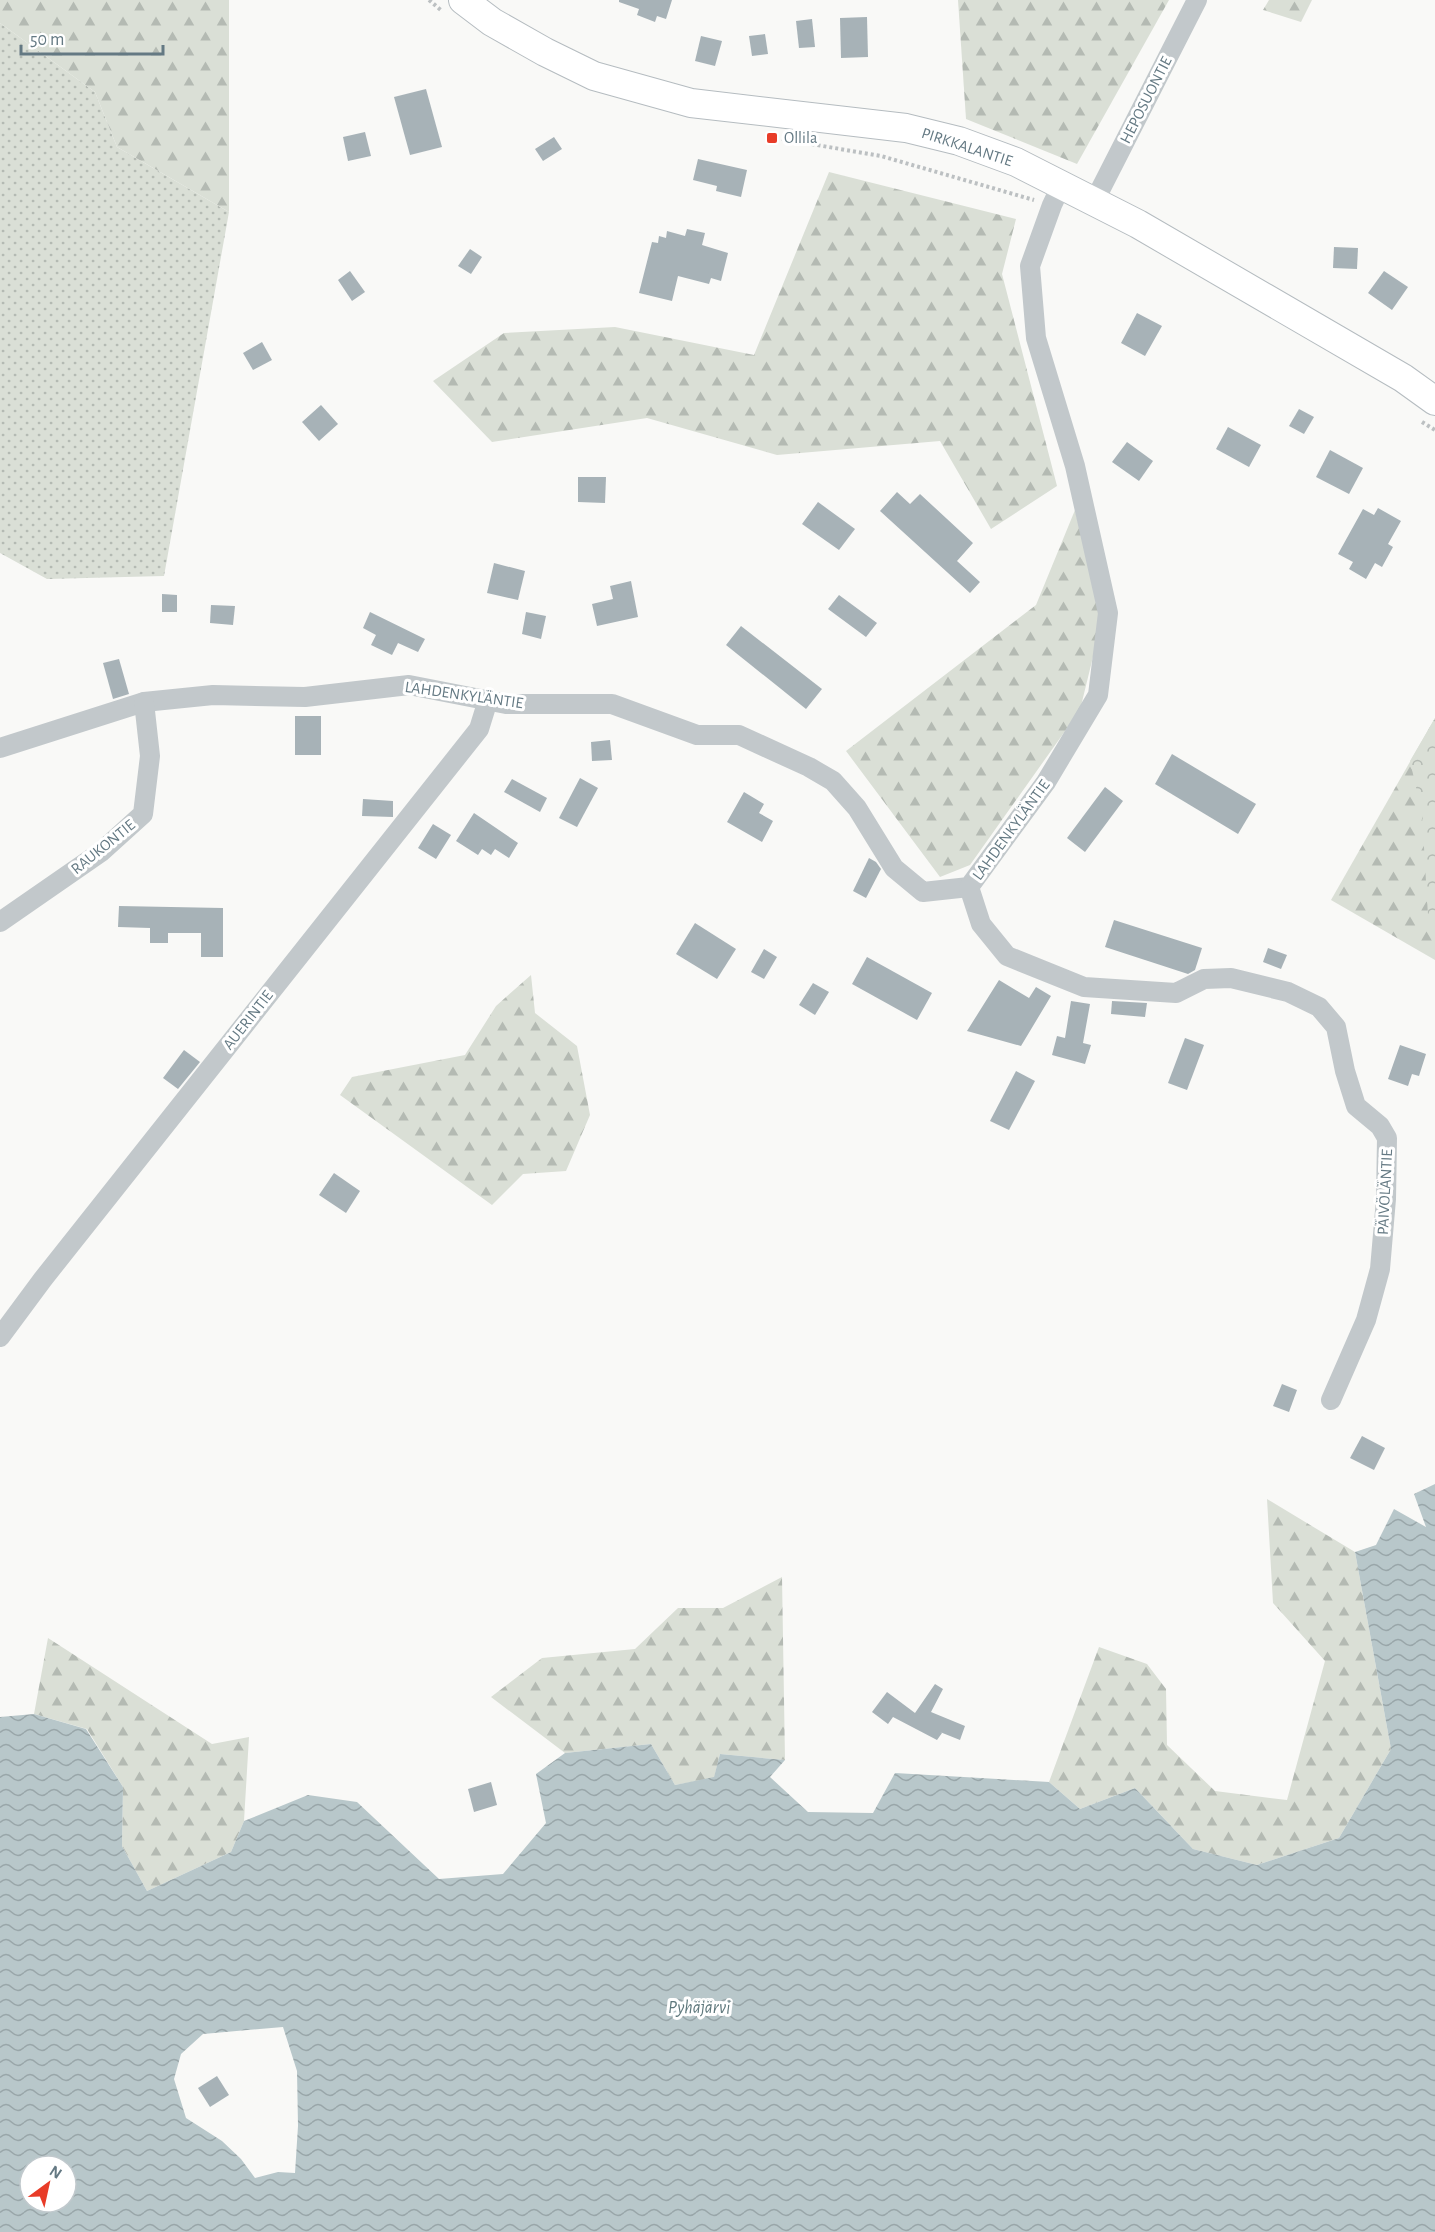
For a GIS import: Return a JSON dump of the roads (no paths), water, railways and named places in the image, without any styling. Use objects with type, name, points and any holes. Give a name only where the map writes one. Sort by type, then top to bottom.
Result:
[{"type":"street","name":"HEPOSUONTIE","points":[[1095,200],[1197,0]]},
{"type":"street","name":"PIRKKALANTIE","points":[[454,7],[492,22],[594,76],[691,103],[906,128],[958,141],[1016,162],[1057,195],[1095,200],[1402,378],[1425,409]]},
{"type":"street","name":"LAHDENKYLÄNTIE","points":[[0,748],[144,702],[213,695],[304,697],[409,684],[506,704],[612,704],[697,735],[739,735],[809,767],[833,781],[857,808],[894,868],[923,892],[969,887],[1047,782],[1098,695],[1108,613],[1075,466],[1036,338],[1029,266],[1057,195]]},
{"type":"street","name":"AUERINTIE","points":[[0,1337],[72,1242],[479,729],[488,700]]},
{"type":"street","name":"RAUKONTIE","points":[[0,922],[101,852],[143,814],[150,756],[144,702]]},
{"type":"street","name":"PÄIVÖLÄNTIE","points":[[969,887],[981,924],[1006,956],[1084,987],[1176,993],[1204,979],[1231,978],[1288,992],[1319,1007],[1336,1028],[1345,1071],[1356,1107],[1380,1126],[1387,1138],[1386,1199],[1380,1269],[1366,1320],[1331,1400]]},
{"type":"water","name":"Pyhäjärvi","points":[[1435,1484],[1435,2232],[0,2232],[0,1717],[34,1714],[86,1729],[123,1787],[122,1846],[147,1891],[231,1852],[244,1821],[308,1795],[357,1802],[439,1879],[503,1874],[546,1823],[536,1774],[565,1753],[651,1744],[675,1785],[714,1777],[720,1754],[785,1760],[770,1777],[808,1812],[873,1813],[895,1773],[1049,1782],[1080,1809],[1135,1788],[1193,1849],[1257,1865],[1339,1838],[1391,1749],[1355,1552],[1376,1545],[1394,1509],[1426,1527],[1414,1494]],"holes":[[[283,2027],[297,2071],[298,2126],[295,2173],[278,2172],[255,2178],[241,2159],[222,2141],[186,2118],[174,2079],[181,2054],[203,2034]]]},
{"type":"place","name":"Ollila","points":[[772,138]]}]
